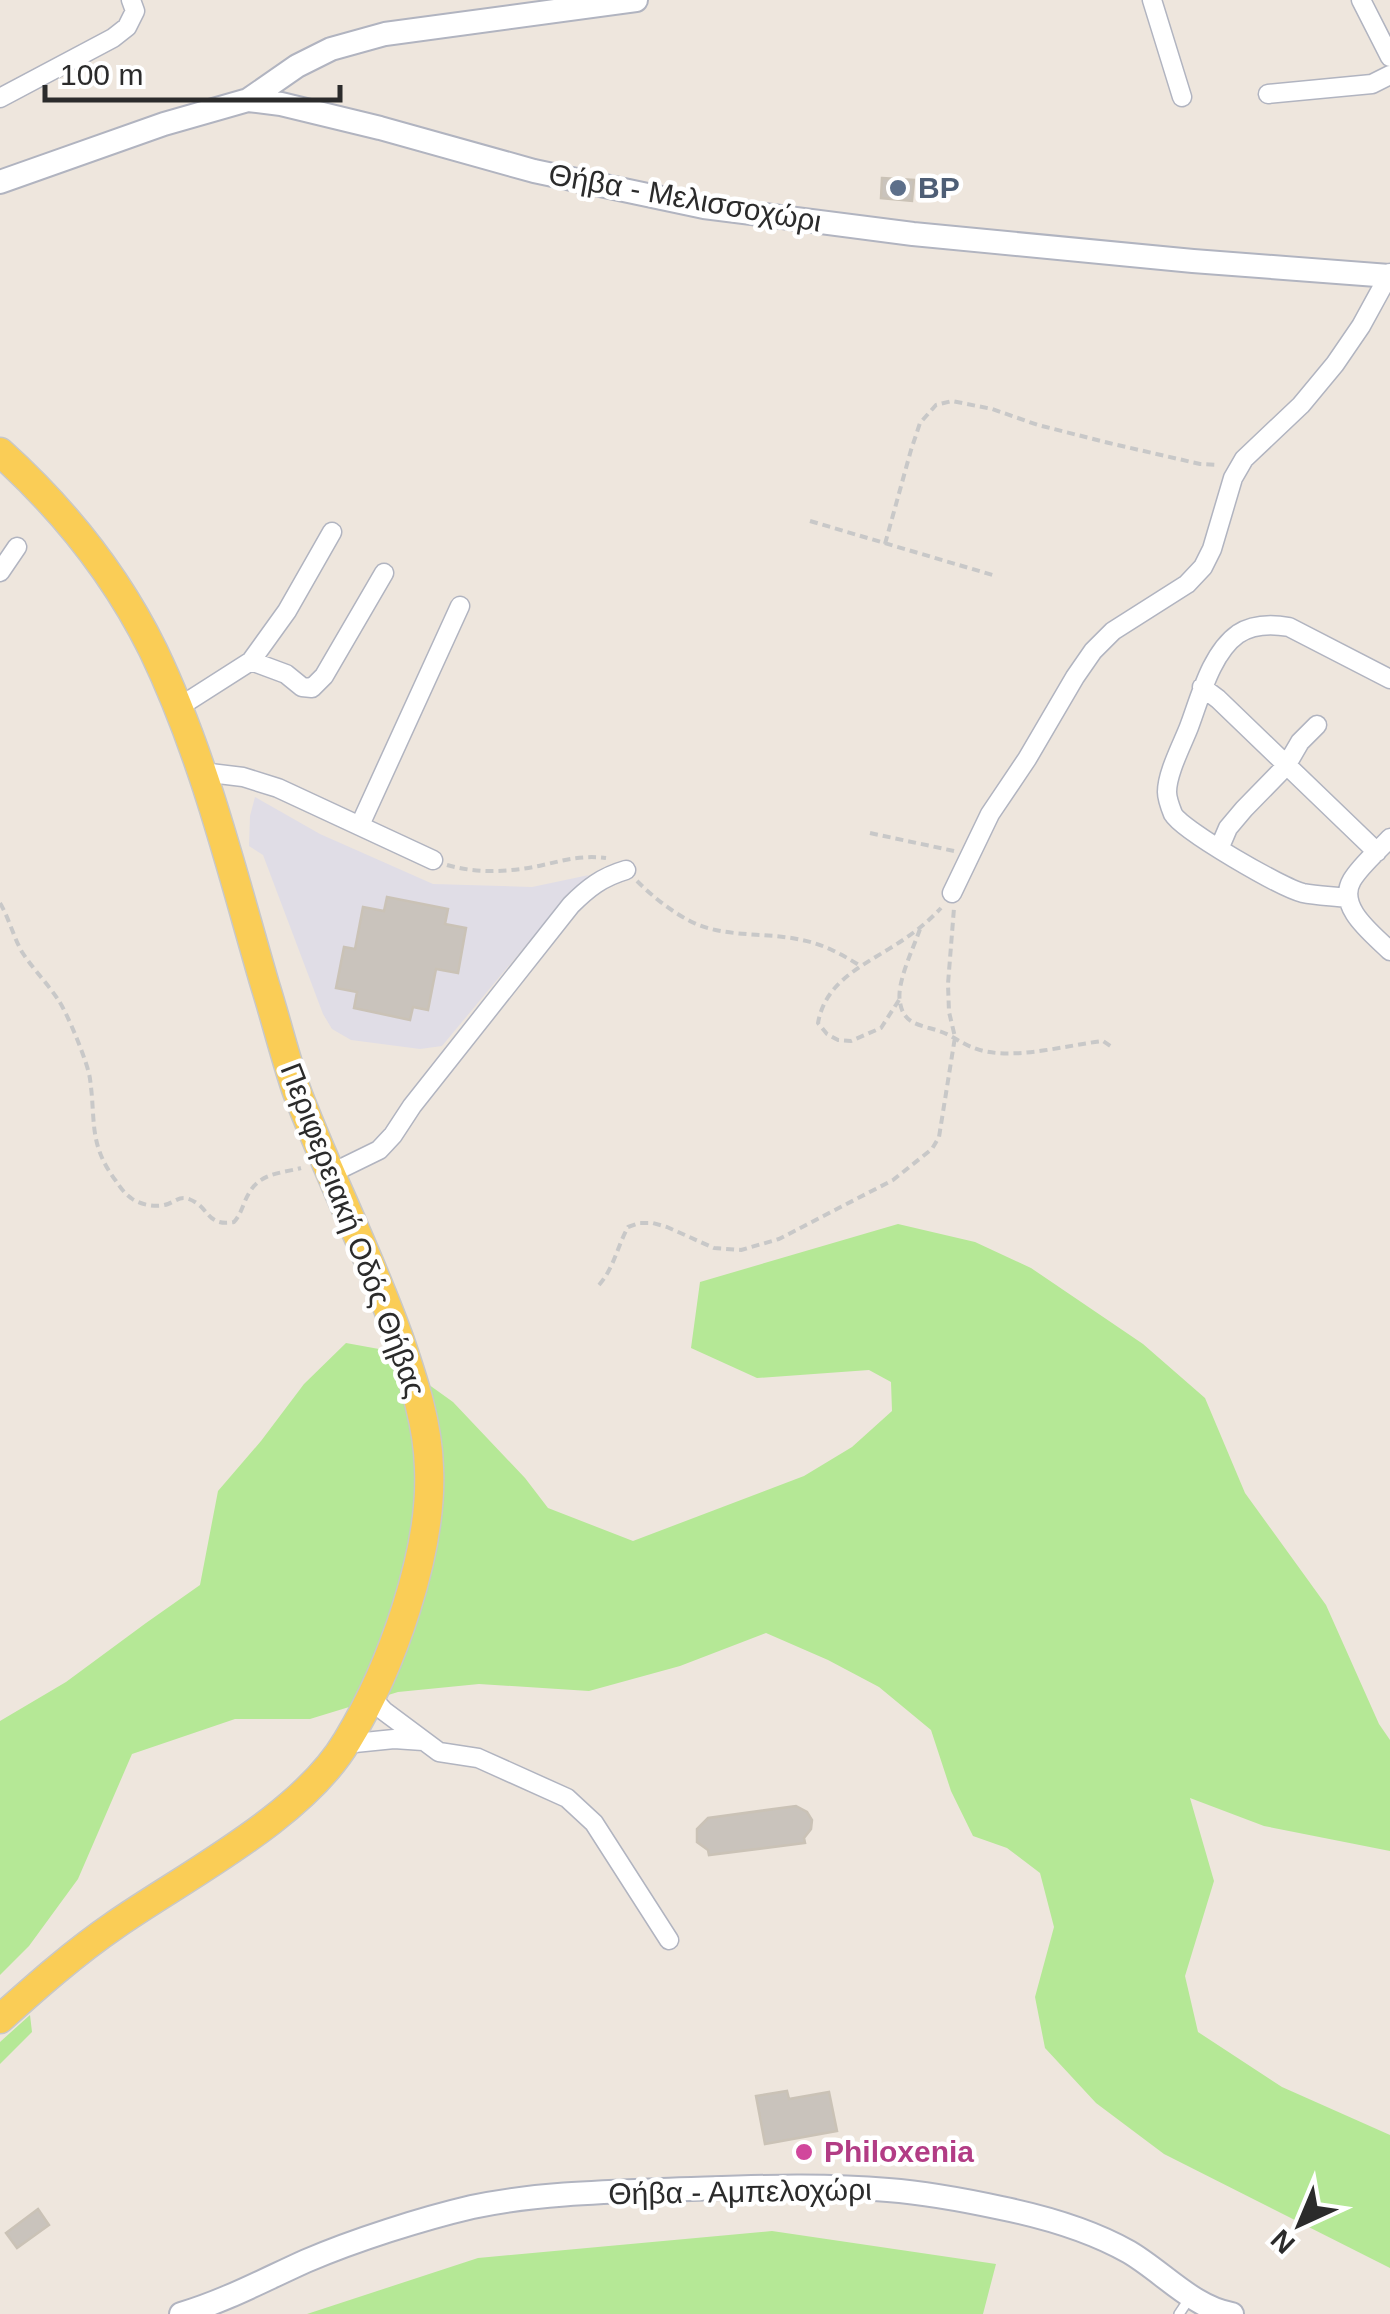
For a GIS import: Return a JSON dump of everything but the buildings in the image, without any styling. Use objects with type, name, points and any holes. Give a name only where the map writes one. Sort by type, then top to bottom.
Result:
[{"type":"main road","name":"Περιφερειακή Οδός Θήβας","points":[[0,452],[54,504],[126,601],[152,647],[178,707],[202,772],[297,1090],[381,1288],[408,1366],[426,1430],[430,1468],[424,1544],[400,1623],[346,1744],[287,1808],[83,1948],[0,2019]]},
{"type":"street","points":[[0,98],[113,38],[127,27],[134,11],[131,0]]},
{"type":"street","points":[[248,100],[314,57],[385,34],[636,0]]},
{"type":"street","points":[[1152,0],[1182,96]]},
{"type":"street","points":[[1361,0],[1390,56]]},
{"type":"street","points":[[1268,94],[1372,84],[1390,75]]},
{"type":"street","name":"Θήβα - Μελισσοχώρι","points":[[0,182],[164,124],[248,100],[331,116],[534,171],[704,207],[913,234],[1389,275]]},
{"type":"street","points":[[952,894],[990,814],[1093,650],[1113,631],[1187,584],[1204,568],[1233,478],[1244,459],[1301,405],[1335,364],[1362,326],[1389,275]]},
{"type":"street","points":[[178,707],[251,661],[287,612],[332,532]]},
{"type":"street","points":[[0,572],[17,547]]},
{"type":"street","points":[[251,661],[312,688],[324,676],[384,573]]},
{"type":"street","points":[[360,825],[460,606]]},
{"type":"street","points":[[1348,898],[1299,892],[1220,849],[1174,816],[1167,794],[1202,687],[1224,649],[1238,634],[1259,626],[1290,627],[1390,679]]},
{"type":"street","points":[[1202,687],[1377,852]]},
{"type":"street","points":[[1220,849],[1228,828],[1286,766],[1300,742],[1317,725]]},
{"type":"street","points":[[202,772],[243,777],[278,788],[434,860]]},
{"type":"street","points":[[1390,838],[1350,881],[1348,898],[1354,914],[1390,952]]},
{"type":"street","points":[[329,1166],[379,1150],[571,905],[606,876],[626,870]]},
{"type":"street","points":[[370,1696],[439,1752],[478,1758],[567,1798],[594,1823],[669,1940]]},
{"type":"street","points":[[346,1744],[422,1741]]},
{"type":"street","name":"Θήβα - Αμπελοχώρι","points":[[181,2314],[216,2304],[326,2253],[474,2207],[573,2195],[748,2187],[887,2190],[1005,2208],[1084,2230],[1164,2274],[1185,2305],[1232,2314]]},
{"type":"path","points":[[886,544],[920,423],[936,405],[952,401],[1200,464],[1244,459]]},
{"type":"path","points":[[810,522],[996,576]]},
{"type":"path","points":[[870,833],[970,854]]},
{"type":"path","points":[[434,860],[471,871],[540,866],[572,857],[608,858],[652,896],[694,923],[721,931],[801,940],[824,946],[859,965]]},
{"type":"path","points":[[899,1000],[881,1028],[851,1041],[826,1034],[818,1023],[820,1009],[831,991],[859,965],[920,928],[952,894]]},
{"type":"path","points":[[599,1285],[610,1274],[628,1227],[653,1223],[714,1248],[741,1250],[779,1239],[893,1180],[932,1150],[939,1136],[955,1038],[948,984],[953,940],[952,894]]},
{"type":"path","points":[[0,903],[20,948],[68,1015],[90,1076],[96,1146],[106,1168],[133,1200],[151,1205],[166,1205],[178,1198],[190,1200],[210,1218],[222,1224],[234,1222],[256,1183],[269,1175],[329,1166]]},
{"type":"path","points":[[920,928],[901,986],[899,1000],[904,1017],[975,1049],[1005,1053],[1103,1041],[1112,1048]]},
{"type":"shaded area","points":[[255,797],[320,834],[433,884],[532,887],[589,875],[442,1046],[420,1049],[351,1040],[332,1029],[323,1014],[263,855],[249,846]]},
{"type":"green space","points":[[898,1224],[975,1242],[1031,1268],[1143,1344],[1205,1398],[1245,1493],[1326,1605],[1379,1724],[1390,1740],[1390,1851],[1264,1826],[1190,1798],[1214,1881],[1185,1976],[1198,2032],[1282,2087],[1390,2135],[1390,2268],[1164,2154],[1096,2103],[1045,2048],[1035,1997],[1054,1927],[1040,1873],[1007,1848],[973,1836],[951,1791],[931,1730],[879,1687],[766,1633],[680,1666],[589,1691],[479,1684],[398,1692],[310,1719],[235,1719],[132,1754],[78,1879],[29,1946],[0,1975],[0,1721],[66,1682],[200,1585],[218,1491],[304,1384],[346,1343],[379,1349],[453,1402],[548,1508],[633,1541],[804,1476],[852,1447],[892,1411],[891,1382],[869,1370],[757,1378],[691,1348],[700,1282]]},
{"type":"green space","points":[[30,2015],[32,2032],[0,2064],[0,2042]]},
{"type":"green space","points":[[772,2231],[996,2264],[983,2314],[307,2314],[478,2258]]},
{"type":"place","name":"BP","points":[[898,188]]},
{"type":"place","name":"Philoxenia","points":[[804,2152]]}]
